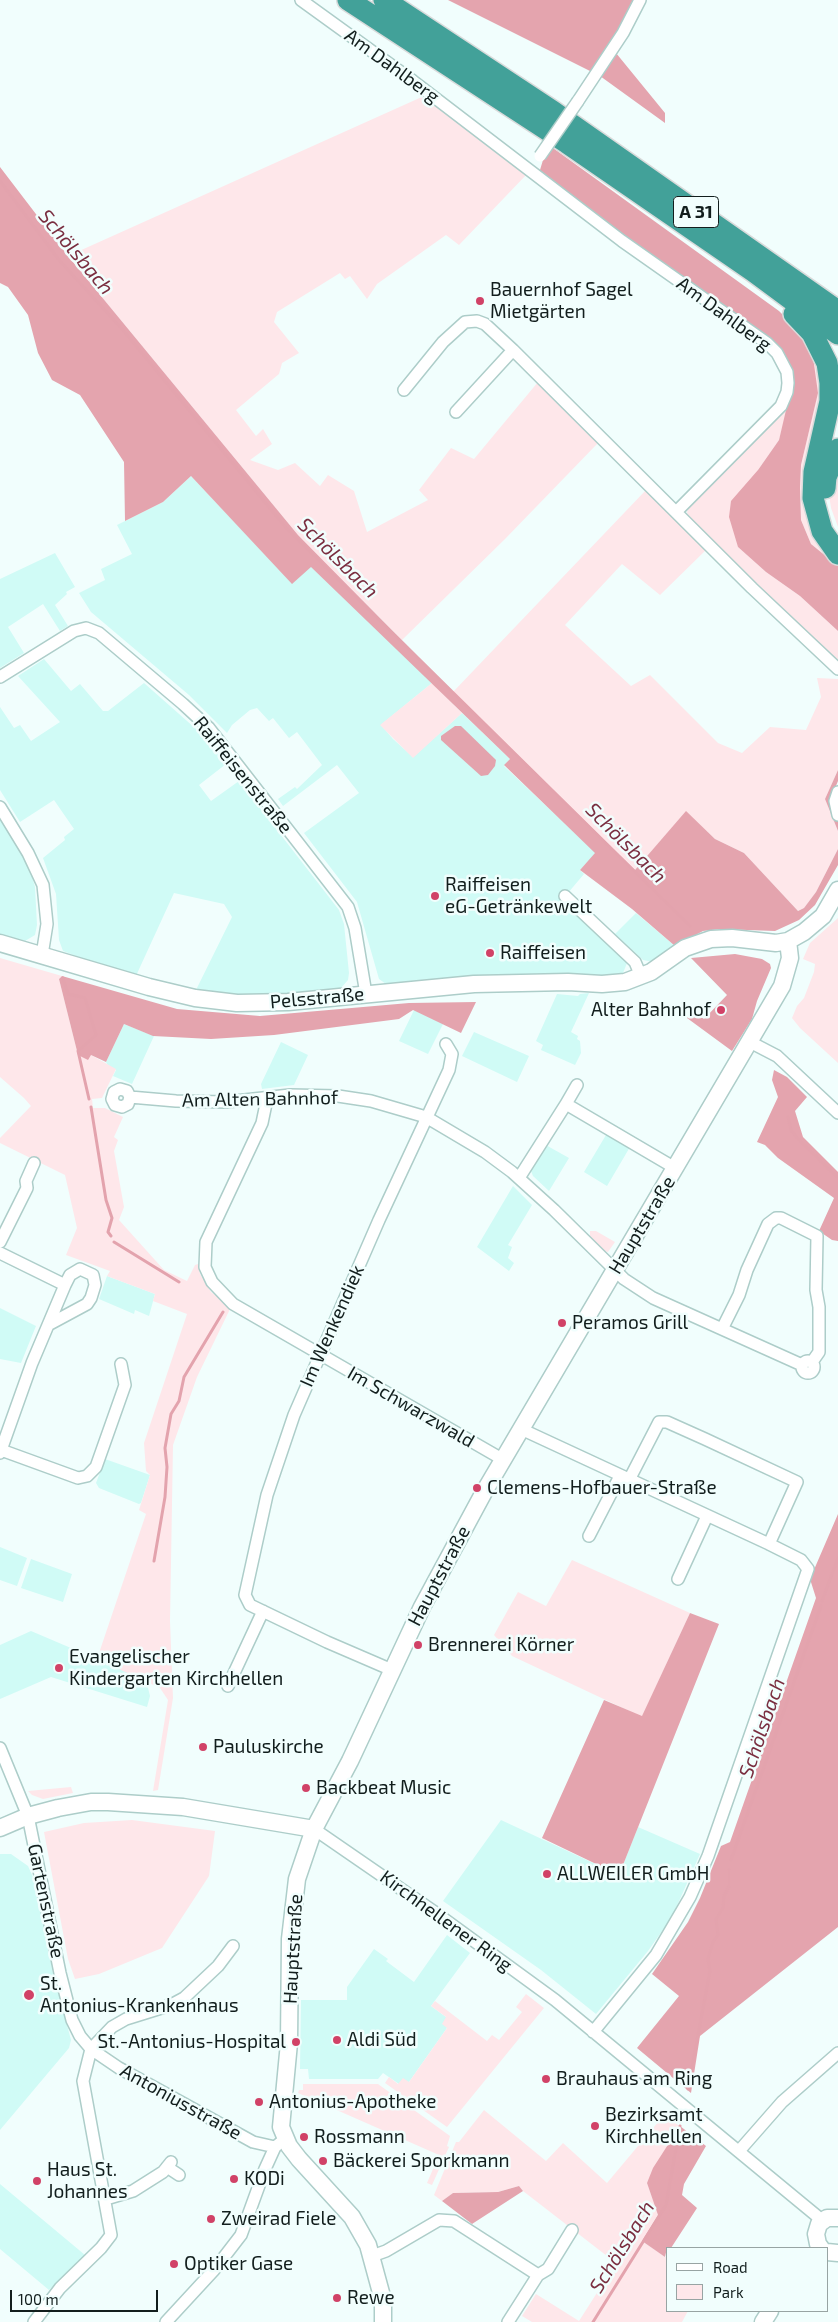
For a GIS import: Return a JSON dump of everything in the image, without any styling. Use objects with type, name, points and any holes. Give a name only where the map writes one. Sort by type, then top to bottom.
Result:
[{"type":"highway","name":"A 31","points":[[348,0],[567,143],[753,271],[838,334]]},
{"type":"highway","name":"A 31","points":[[384,0],[554,112],[838,311]]},
{"type":"highway","points":[[753,271],[762,290],[789,310],[812,333],[826,363],[830,384],[830,401],[814,472],[813,498],[822,531],[838,554]]},
{"type":"highway","points":[[838,449],[826,477],[824,496],[828,518],[838,536]]},
{"type":"street","name":"Am Dahlberg","points":[[301,0],[413,80],[622,241],[767,343],[784,363],[788,372],[788,383],[787,392],[781,406],[676,512]]},
{"type":"street","points":[[530,170],[623,33],[640,0]]},
{"type":"street","points":[[404,390],[443,342],[465,322],[477,321],[485,324],[838,670]]},
{"type":"street","points":[[456,412],[513,350]]},
{"type":"street","name":"Raiffeisenstraße","points":[[0,678],[74,631],[86,628],[99,633],[183,704],[209,728],[348,907],[356,928],[366,994]]},
{"type":"street","points":[[838,792],[835,801],[838,816]]},
{"type":"street","points":[[0,807],[28,853],[43,885],[47,924],[42,955]]},
{"type":"street","points":[[788,940],[804,932],[823,916],[838,890]]},
{"type":"street","points":[[566,896],[635,962],[641,976]]},
{"type":"street","name":"Pelsstraße","points":[[0,943],[149,988],[195,998],[237,1003],[288,1002],[474,984],[568,982],[602,984],[625,982],[651,972],[685,948],[711,939],[732,938],[776,943],[788,940]]},
{"type":"street","name":"Hauptstraße","points":[[280,2143],[289,2043],[292,1915],[297,1879],[314,1829],[350,1761],[428,1595],[502,1459],[750,1042],[787,976],[790,958],[788,940]]},
{"type":"street","points":[[750,1042],[778,1056],[838,1113]]},
{"type":"street","name":"Im Wenkendiek","points":[[392,1670],[250,1605],[245,1595],[267,1495],[280,1452],[320,1354],[449,1070],[452,1054],[446,1044]]},
{"type":"street","points":[[518,1178],[577,1085]]},
{"type":"street","name":"Am Alten Bahnhof","points":[[130,1097],[193,1101],[267,1099],[290,1095],[338,1096],[371,1101],[426,1118],[485,1152],[518,1178],[554,1210],[614,1272],[653,1298],[722,1329],[807,1364],[819,1352],[820,1307],[816,1290],[817,1236],[781,1218],[776,1218],[768,1224],[747,1270],[740,1295],[722,1329]]},
{"type":"street","name":"Im Schwarzwald","points":[[267,1099],[262,1122],[206,1242],[205,1267],[212,1282],[233,1304],[502,1459]]},
{"type":"street","points":[[566,1104],[675,1168]]},
{"type":"street","points":[[0,1242],[28,1188],[26,1181],[34,1163]]},
{"type":"street","points":[[0,1253],[66,1285]]},
{"type":"street","points":[[48,1326],[87,1304],[96,1285],[95,1279],[88,1271],[80,1269],[70,1275],[66,1285],[48,1326],[32,1364],[1,1452],[78,1478],[87,1476],[96,1467],[126,1385],[120,1364]]},
{"type":"street","points":[[589,1536],[659,1422],[667,1422],[798,1482],[769,1544]]},
{"type":"street","points":[[521,1429],[801,1560],[807,1566],[808,1574],[708,1856],[690,1897],[656,1955],[593,2032]]},
{"type":"street","points":[[678,1579],[707,1516]]},
{"type":"street","points":[[228,1686],[263,1611]]},
{"type":"street","name":"Gartenstraße","points":[[0,1748],[28,1816],[60,1973],[72,2020],[80,2036],[91,2050]]},
{"type":"street","name":"Kirchhellener Ring","points":[[0,1828],[28,1816],[69,1806],[108,1802],[205,1810],[314,1829],[530,1982],[739,2151],[830,2219]]},
{"type":"street","points":[[34,2322],[60,2288],[102,2248],[111,2235],[106,2199],[83,2081],[91,2050],[112,2027],[126,2019],[170,2005],[192,1992],[233,1946]]},
{"type":"street","name":"Antoniusstraße","points":[[91,2050],[119,2068],[254,2142],[280,2143]]},
{"type":"street","points":[[739,2151],[782,2102],[838,2054]]},
{"type":"street","points":[[166,2322],[214,2270],[241,2235],[280,2143],[298,2159],[352,2217],[361,2232],[372,2256],[383,2300],[382,2322]]},
{"type":"street","points":[[106,2199],[132,2191],[153,2179],[169,2165],[179,2176]]},
{"type":"street","points":[[821,2247],[816,2234],[830,2219]]},
{"type":"street","points":[[372,2256],[386,2252],[426,2226],[442,2220],[458,2224],[538,2275]]},
{"type":"street","points":[[508,2322],[538,2275],[548,2269],[572,2230]]},
{"type":"shaded area","points":[[448,0],[636,0],[620,32],[592,72]]},
{"type":"shaded area","points":[[616,53],[665,113],[665,123],[600,76]]},
{"type":"shaded area","points":[[553,148],[779,311],[795,327],[813,357],[818,393],[801,465],[801,520],[811,544],[838,566],[838,631],[800,596],[766,572],[738,547],[729,517],[731,501],[758,470],[779,440],[794,376],[789,363],[777,345],[547,179],[540,170],[543,160]]},
{"type":"shaded area","points":[[0,167],[68,256],[298,535],[453,692],[635,870],[686,811],[715,839],[744,853],[798,911],[804,908],[816,892],[838,849],[838,865],[815,905],[799,920],[775,931],[720,929],[703,931],[675,946],[632,909],[580,870],[595,853],[504,765],[510,759],[311,567],[292,584],[191,476],[163,502],[125,521],[124,462],[80,395],[52,380],[38,353],[28,315],[8,287],[0,283]]},
{"type":"shaded area","points":[[191,476],[292,583],[311,566],[432,683],[381,725],[393,739],[413,757],[462,713],[510,759],[504,766],[596,853],[580,870],[584,874],[562,900],[627,963],[623,973],[610,975],[470,977],[386,984],[379,979],[357,902],[304,833],[359,793],[337,765],[283,806],[278,799],[295,787],[297,789],[322,765],[297,732],[289,738],[273,718],[269,721],[257,708],[250,710],[232,725],[227,733],[189,695],[91,612],[79,593],[105,580],[101,569],[132,554],[117,525],[163,502]]},
{"type":"shaded area","points":[[55,553],[75,587],[66,592],[67,594],[55,605],[68,626],[60,631],[43,604],[8,627],[24,653],[0,668],[0,579]]},
{"type":"shaded area","points":[[44,659],[71,691],[80,684],[103,711],[108,711],[144,683],[204,736],[226,764],[199,785],[211,801],[239,781],[339,910],[344,924],[349,973],[348,980],[341,988],[263,997],[195,992],[232,917],[224,904],[174,893],[135,978],[63,951],[59,940],[56,894],[43,858],[65,840],[64,837],[74,829],[54,800],[20,822],[0,790],[0,707],[14,728],[20,725],[31,741],[60,722],[18,676]]},
{"type":"shaded area","points":[[455,726],[461,726],[496,760],[495,766],[488,775],[481,776],[441,740],[441,736]]},
{"type":"shaded area","points":[[838,770],[838,781],[830,800],[838,822],[838,831],[825,799]]},
{"type":"shaded area","points":[[0,819],[29,866],[35,887],[37,925],[35,935],[25,941],[0,935]]},
{"type":"shaded area","points":[[636,913],[675,946],[653,962],[643,960],[615,934]]},
{"type":"shaded area","points":[[735,954],[762,959],[770,964],[771,968],[757,1001],[752,1019],[732,1051],[687,1018],[692,1011],[704,1019],[727,995],[691,958]]},
{"type":"shaded area","points":[[62,976],[177,1009],[260,1016],[409,1003],[476,1002],[461,1033],[413,1010],[399,1019],[274,1035],[211,1039],[153,1036],[124,1024],[106,1062],[91,1055],[88,1060],[78,1055],[59,979]]},
{"type":"shaded area","points":[[589,993],[571,1032],[578,1036],[577,1039],[580,1041],[581,1053],[575,1065],[541,1050],[543,1045],[536,1041],[557,994],[578,996]]},
{"type":"shaded area","points":[[414,1010],[443,1024],[428,1054],[399,1041]]},
{"type":"shaded area","points":[[124,1024],[154,1036],[132,1084],[113,1076],[116,1070],[108,1066],[106,1062]]},
{"type":"shaded area","points":[[474,1032],[529,1056],[517,1082],[462,1056]]},
{"type":"shaded area","points":[[281,1042],[308,1055],[294,1085],[262,1089],[261,1084]]},
{"type":"shaded area","points":[[774,1070],[787,1077],[807,1097],[795,1111],[803,1137],[838,1172],[838,1241],[832,1240],[819,1231],[834,1198],[778,1158],[765,1145],[757,1142],[778,1097],[772,1080]]},
{"type":"shaded area","points":[[606,1135],[613,1136],[630,1147],[607,1186],[584,1172]]},
{"type":"shaded area","points":[[544,1144],[569,1158],[549,1191],[533,1176],[531,1171]]},
{"type":"shaded area","points":[[513,1186],[532,1205],[508,1245],[512,1247],[508,1258],[514,1263],[509,1271],[477,1247]]},
{"type":"shaded area","points":[[107,1276],[155,1294],[149,1316],[135,1310],[134,1314],[99,1299]]},
{"type":"shaded area","points":[[0,1308],[36,1326],[21,1363],[0,1359]]},
{"type":"shaded area","points":[[105,1459],[150,1475],[141,1503],[139,1504],[99,1488],[96,1483]]},
{"type":"shaded area","points":[[838,1514],[838,1927],[700,2036],[691,2093],[637,2048],[679,1996],[652,1974],[688,1922],[721,1846],[730,1842],[816,1598],[810,1579]]},
{"type":"shaded area","points":[[0,1547],[27,1558],[17,1586],[0,1580]]},
{"type":"shaded area","points":[[31,1559],[72,1574],[63,1602],[21,1588]]},
{"type":"shaded area","points":[[690,1613],[719,1624],[619,1875],[542,1838],[604,1700],[642,1716]]},
{"type":"shaded area","name":"Evangelischer Kindergarten Kirchhellen","points":[[31,1631],[146,1680],[150,1696],[147,1707],[51,1677],[0,1699],[0,1645]]},
{"type":"shaded area","points":[[501,1820],[619,1875],[638,1827],[700,1854],[672,1917],[648,1951],[596,2014],[541,1970],[443,1901]]},
{"type":"shaded area","name":"St. Antonius-Krankenhaus","points":[[0,1854],[11,1854],[28,1866],[38,1888],[52,1969],[71,2040],[69,2048],[0,2130]]},
{"type":"shaded area","points":[[447,1935],[470,1953],[431,2006],[446,2017],[447,2028],[409,2082],[399,2084],[383,2073],[378,2079],[309,2079],[308,2069],[300,2069],[301,2000],[347,2000],[347,1987],[374,1949],[388,1959],[386,1961],[414,1982]]},
{"type":"shaded area","points":[[680,2126],[706,2146],[684,2184],[682,2195],[697,2208],[672,2247],[666,2247],[665,2257],[642,2241],[658,2215],[647,2183],[653,2168]]},
{"type":"shaded area","points":[[0,2184],[85,2255],[49,2290],[0,2249]]},
{"type":"shaded area","points":[[519,2186],[523,2191],[472,2224],[442,2201],[453,2193],[498,2192]]},
{"type":"green space","points":[[424,96],[528,173],[459,245],[446,235],[377,284],[367,299],[350,276],[345,279],[340,273],[277,312],[274,322],[299,353],[282,363],[279,374],[236,410],[256,436],[263,429],[272,444],[250,460],[278,470],[295,463],[320,486],[328,475],[354,491],[367,532],[428,500],[419,490],[451,448],[474,459],[538,382],[598,443],[505,539],[402,640],[298,535],[68,256]]},
{"type":"green space","points":[[795,327],[811,341],[825,383],[810,474],[838,560],[838,566],[811,544],[801,520],[801,465],[818,392]]},
{"type":"green space","points":[[791,395],[779,440],[758,470],[738,547],[766,572],[800,596],[838,631],[838,664],[687,513],[688,508]]},
{"type":"green space","points":[[838,456],[838,527],[831,508],[829,495]]},
{"type":"green space","points":[[646,490],[707,549],[660,595],[622,564],[565,625],[631,686],[650,675],[718,743],[742,753],[770,727],[806,730],[821,697],[817,678],[838,679],[838,770],[825,799],[838,831],[838,849],[816,892],[804,908],[798,911],[744,853],[715,839],[686,812],[635,870],[453,692]]},
{"type":"green space","points":[[432,683],[462,713],[413,758],[380,725]]},
{"type":"green space","points":[[838,918],[838,1063],[800,1028],[792,1018],[797,1006],[804,998],[814,972],[815,964],[803,959],[810,943]]},
{"type":"green space","points":[[0,958],[62,976],[59,979],[78,1055],[91,1055],[116,1069],[102,1098],[92,1099],[93,1108],[105,1108],[123,1117],[114,1137],[118,1140],[114,1151],[124,1207],[119,1220],[164,1270],[187,1281],[195,1265],[198,1264],[200,1274],[211,1292],[231,1307],[197,1377],[173,1445],[170,1621],[173,1698],[158,1790],[153,1791],[168,1700],[160,1688],[97,1659],[146,1514],[139,1510],[150,1475],[146,1471],[144,1443],[187,1314],[153,1301],[155,1294],[107,1276],[110,1271],[66,1255],[77,1228],[65,1175],[0,1143],[0,1138],[31,1106],[0,1077]]},
{"type":"green space","points":[[590,1231],[596,1231],[615,1242],[608,1252],[603,1251],[590,1240]]},
{"type":"green space","points":[[572,1560],[690,1613],[642,1717],[512,1656],[494,1635],[518,1592],[546,1606]]},
{"type":"green space","points":[[71,1787],[73,1793],[43,1799],[32,1795],[28,1791]]},
{"type":"green space","points":[[132,1820],[215,1831],[209,1876],[162,1948],[99,1974],[75,1979],[68,1959],[44,1832],[84,1823]]},
{"type":"green space","points":[[526,1994],[544,2008],[447,2127],[385,2083],[389,2077],[398,2084],[403,2078],[409,2082],[447,2028],[442,2024],[446,2017],[431,2006],[435,2001],[487,2041],[492,2035],[499,2040],[522,2012],[516,2007]]},
{"type":"green space","points":[[303,2084],[378,2084],[450,2136],[447,2146],[449,2147],[432,2185],[427,2183],[439,2155],[298,2093],[299,2090],[303,2090]]},
{"type":"green space","points":[[484,2110],[546,2161],[563,2143],[607,2183],[664,2115],[681,2127],[647,2183],[658,2215],[642,2241],[666,2257],[666,2312],[687,2312],[682,2322],[532,2322],[522,2316],[536,2294],[579,2321],[616,2263],[519,2186],[498,2192],[453,2193],[442,2201],[434,2195],[456,2142],[459,2142]]},
{"type":"waterway","name":"Schölsbach","points":[[0,181],[59,260],[122,329],[287,529],[690,926]]},
{"type":"waterway","points":[[63,978],[68,994],[85,998],[96,1035],[78,1051],[89,1099]]},
{"type":"waterway","points":[[91,1107],[106,1200],[112,1218],[108,1232],[111,1236]]},
{"type":"waterway","name":"Schölsbach","points":[[788,1117],[791,1130],[798,1139],[838,1178]]},
{"type":"waterway","points":[[114,1242],[179,1282]]},
{"type":"waterway","points":[[154,1561],[165,1497],[167,1467],[165,1448],[171,1414],[179,1401],[184,1377],[223,1312]]},
{"type":"waterway","name":"Schölsbach","points":[[822,1601],[838,1558]]},
{"type":"waterway","name":"Schölsbach","points":[[731,1860],[821,1606]]},
{"type":"waterway","name":"Schölsbach","points":[[688,2089],[710,1971],[708,1959],[713,1942],[718,1935],[716,1919],[723,1908],[724,1896],[729,1886],[729,1870]]},
{"type":"waterway","name":"Schölsbach","points":[[593,2322],[666,2205],[680,2126]]},
{"type":"place","name":"Bauernhof Sagel Mietgärten","points":[[480,301]]},
{"type":"place","name":"Raiffeisen eG-Getränkewelt","points":[[435,896]]},
{"type":"place","name":"Raiffeisen","points":[[490,953]]},
{"type":"place","name":"Alter Bahnhof","points":[[721,1010]]},
{"type":"place","name":"Peramos Grill","points":[[562,1323]]},
{"type":"place","name":"Clemens-Hofbauer-Straße","points":[[477,1488]]},
{"type":"place","name":"Brennerei Körner","points":[[418,1645]]},
{"type":"place","name":"Evangelischer Kindergarten Kirchhellen","points":[[59,1668]]},
{"type":"place","name":"Pauluskirche","points":[[203,1747]]},
{"type":"place","name":"Backbeat Music","points":[[306,1788]]},
{"type":"place","name":"ALLWEILER GmbH","points":[[547,1874]]},
{"type":"place","name":"St. Antonius-Krankenhaus","points":[[29,1995]]},
{"type":"place","name":"Aldi Süd","points":[[337,2040]]},
{"type":"place","name":"St.-Antonius-Hospital","points":[[296,2042]]},
{"type":"place","name":"Brauhaus am Ring","points":[[546,2079]]},
{"type":"place","name":"Antonius-Apotheke","points":[[259,2102]]},
{"type":"place","name":"Bezirksamt Kirchhellen","points":[[595,2126]]},
{"type":"place","name":"Rossmann","points":[[304,2137]]},
{"type":"place","name":"Bäckerei Sporkmann","points":[[323,2161]]},
{"type":"place","name":"KODi","points":[[234,2179]]},
{"type":"place","name":"Haus St. Johannes","points":[[37,2181]]},
{"type":"place","name":"Zweirad Fiele","points":[[211,2219]]},
{"type":"place","name":"Optiker Gase","points":[[174,2264]]},
{"type":"place","name":"Rewe","points":[[337,2298]]}]
